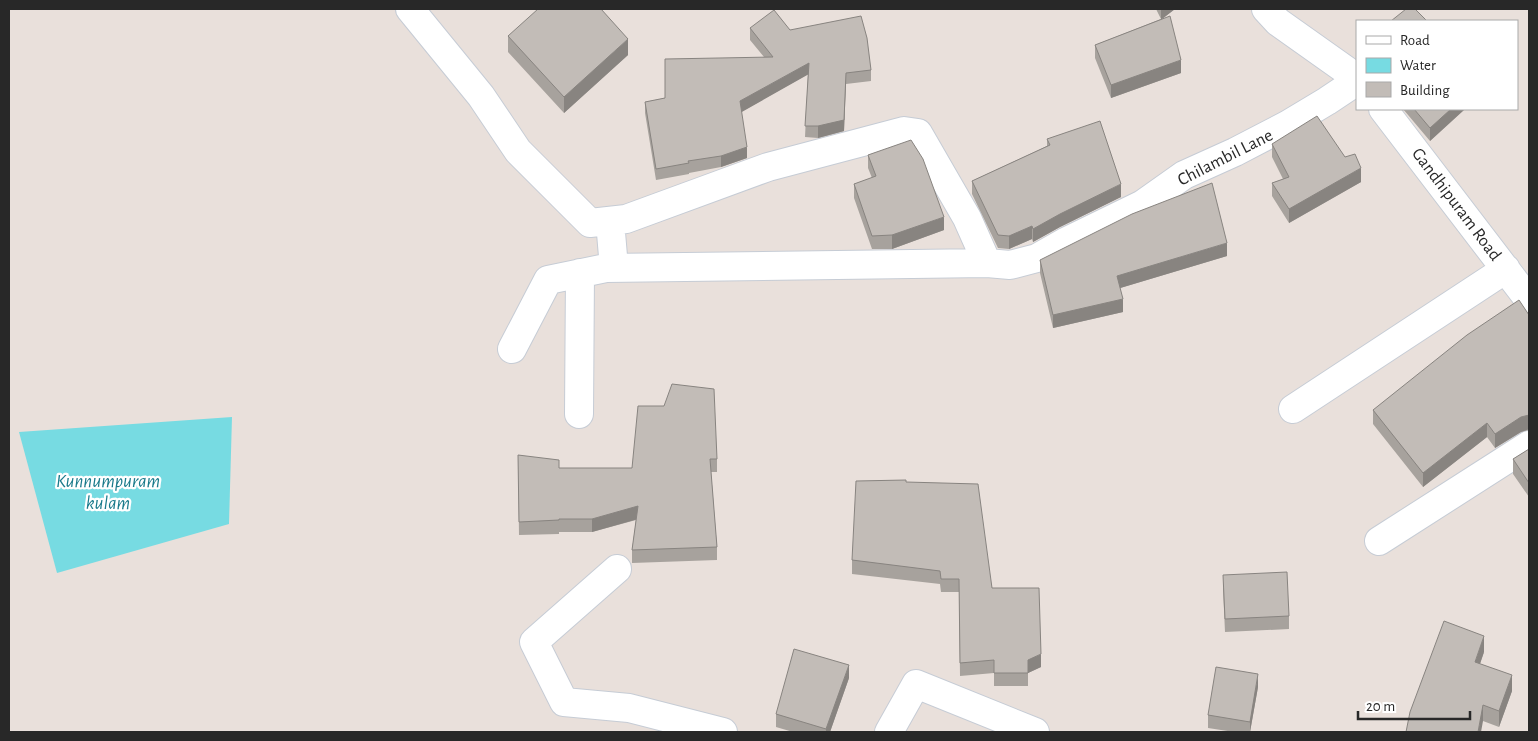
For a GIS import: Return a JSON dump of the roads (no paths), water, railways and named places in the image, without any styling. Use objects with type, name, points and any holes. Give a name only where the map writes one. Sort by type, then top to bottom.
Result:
[{"type":"street","points":[[410,9],[481,96],[518,151],[590,223],[626,219],[768,167],[904,131],[918,133],[967,218],[986,263]]},
{"type":"street","points":[[1266,9],[1278,22],[1356,79]]},
{"type":"street","name":"Chilambil Lane","points":[[512,349],[548,280],[606,268],[986,263],[1010,265],[1037,258],[1067,241],[1143,204],[1184,175],[1235,152],[1287,125],[1356,81]]},
{"type":"street","name":"Gandhipuram Road","points":[[1384,110],[1529,300]]},
{"type":"street","points":[[610,221],[614,268]]},
{"type":"street","points":[[1293,409],[1506,269]]},
{"type":"street","points":[[579,414],[580,273]]},
{"type":"street","points":[[1379,541],[1529,445]]},
{"type":"street","points":[[617,569],[534,642],[564,702],[629,708],[722,732]]},
{"type":"street","points":[[889,732],[916,684],[1036,732]]},
{"type":"water","name":"Kunnumpuram kulam","points":[[232,417],[229,524],[57,573],[19,432]]}]
